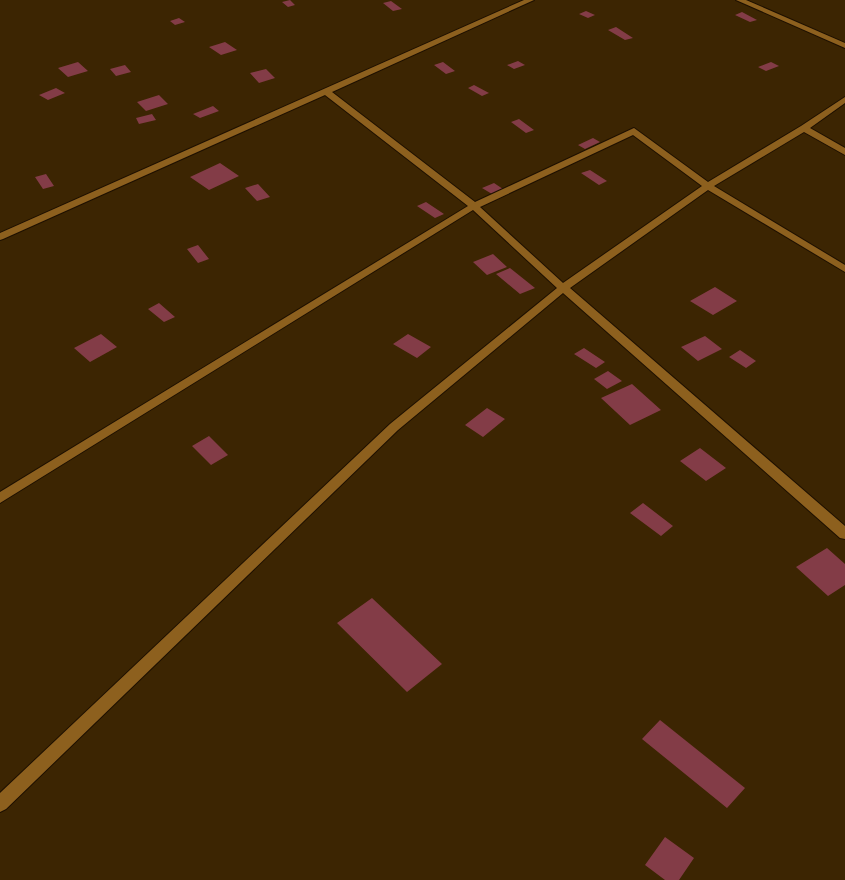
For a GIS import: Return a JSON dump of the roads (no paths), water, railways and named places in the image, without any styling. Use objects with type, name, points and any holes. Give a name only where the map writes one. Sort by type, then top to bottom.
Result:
[{"type":"street","points":[[0,237],[530,0]]},
{"type":"street","points":[[740,0],[845,46]]},
{"type":"street","points":[[326,91],[474,206],[563,288],[845,534]]},
{"type":"street","points":[[0,804],[394,427],[563,288],[708,186],[804,128],[845,99]]},
{"type":"street","points":[[804,128],[845,152]]},
{"type":"street","points":[[0,498],[474,206],[634,131],[708,186],[845,269]]}]
